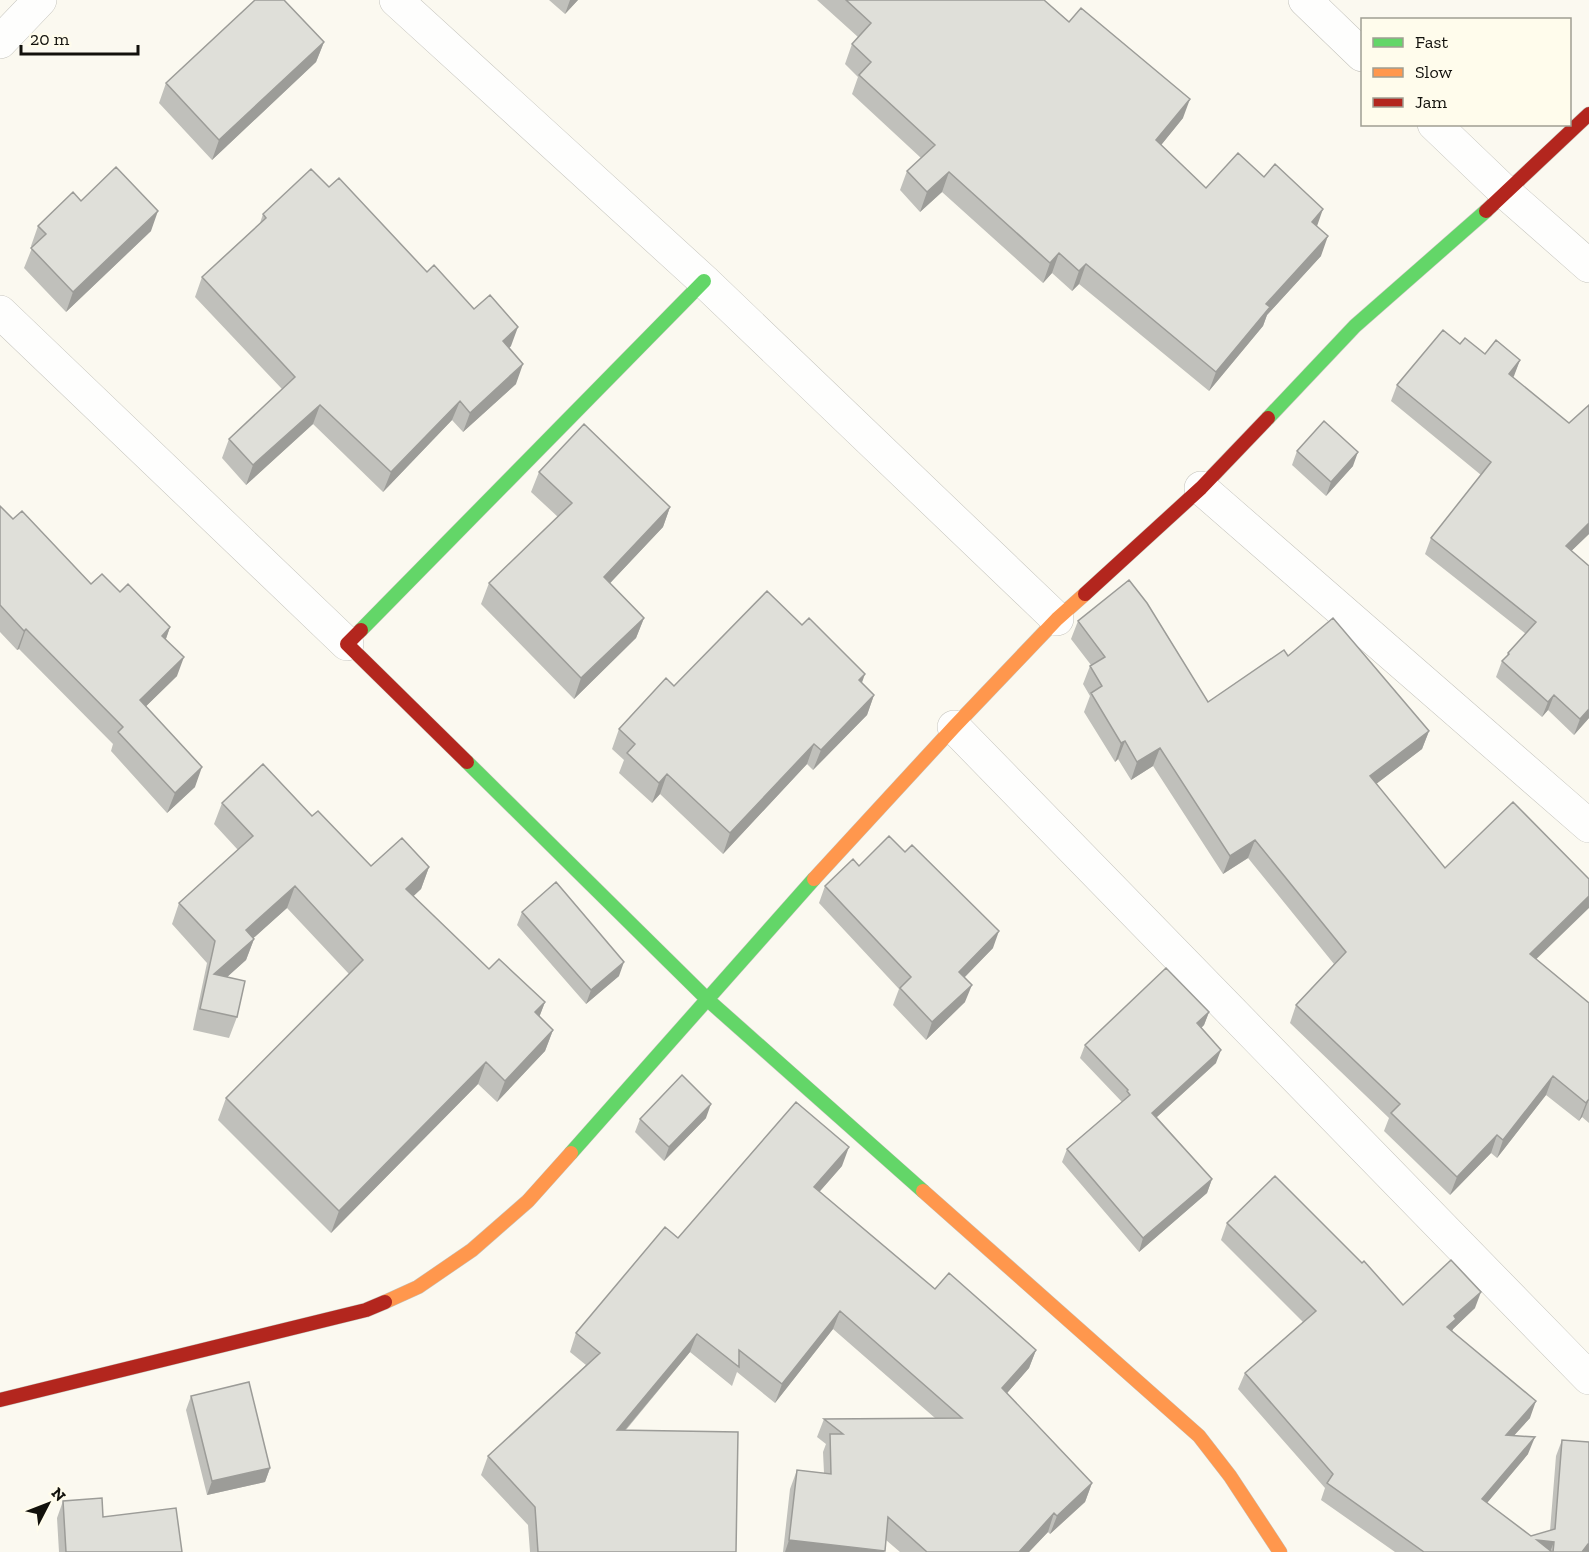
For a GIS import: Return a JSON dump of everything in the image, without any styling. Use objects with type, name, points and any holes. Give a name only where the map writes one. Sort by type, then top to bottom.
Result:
[{"type":"street","points":[[0,42],[40,0]]},
{"type":"street","points":[[396,0],[704,281],[1057,619]]},
{"type":"street","points":[[1305,0],[1361,55]]},
{"type":"street","points":[[0,1400],[366,1310],[418,1287],[472,1250],[528,1202],[832,859],[1057,619],[1202,488],[1355,326],[1506,193],[1589,114]]},
{"type":"street","points":[[1436,126],[1506,193],[1589,266]]},
{"type":"street","points":[[347,644],[704,281]]},
{"type":"street","points":[[0,312],[347,644],[708,1000],[1199,1436],[1230,1476],[1280,1552]]},
{"type":"street","points":[[1202,488],[1589,826]]},
{"type":"street","points":[[954,727],[1589,1378]]},
{"type":"building","points":[[255,0],[284,0],[324,42],[219,140],[166,83]]},
{"type":"building","points":[[846,0],[1044,0],[1069,22],[1081,8],[1190,99],[1156,140],[1206,188],[1238,153],[1264,177],[1275,164],[1323,209],[1312,222],[1328,236],[1266,304],[1270,307],[1216,372],[1086,264],[1079,271],[1059,253],[1050,263],[949,172],[927,192],[907,171],[935,145],[859,75],[871,62],[852,44],[871,23]]},
{"type":"building","points":[[116,167],[158,211],[73,292],[31,248],[46,234],[38,226],[73,192],[81,201]]},
{"type":"building","points":[[311,169],[329,187],[339,178],[427,272],[434,265],[474,309],[490,295],[518,327],[503,341],[523,364],[470,413],[460,401],[391,472],[320,405],[253,465],[229,439],[295,377],[202,277],[266,218],[263,214]]},
{"type":"building","points":[[1443,330],[1460,344],[1465,338],[1485,354],[1496,340],[1520,360],[1509,374],[1569,423],[1589,405],[1589,523],[1566,546],[1589,566],[1589,709],[1580,719],[1554,695],[1548,702],[1502,661],[1536,622],[1431,538],[1491,462],[1397,385]]},
{"type":"building","points":[[1324,421],[1358,452],[1331,482],[1297,451]]},
{"type":"building","points":[[584,424],[670,507],[604,577],[644,618],[581,678],[489,583],[572,503],[539,472]]},
{"type":"building","points":[[0,506],[13,519],[22,511],[91,584],[102,574],[120,592],[128,584],[170,627],[162,636],[184,657],[140,700],[202,767],[175,793],[118,732],[123,727],[0,605]]},
{"type":"building","points":[[1129,580],[1147,603],[1208,702],[1284,650],[1288,656],[1333,618],[1429,731],[1370,776],[1445,868],[1513,802],[1589,879],[1589,896],[1530,954],[1589,1003],[1589,1099],[1586,1103],[1553,1076],[1503,1140],[1497,1135],[1457,1177],[1391,1113],[1400,1104],[1296,1005],[1346,952],[1255,840],[1230,856],[1160,748],[1137,762],[1125,741],[1121,743],[1091,693],[1102,686],[1090,666],[1105,657],[1078,621]]},
{"type":"building","points":[[767,591],[802,625],[809,618],[865,674],[859,680],[874,695],[821,750],[814,744],[730,833],[667,774],[659,783],[627,753],[635,744],[619,729],[666,678],[674,686]]},
{"type":"building","points":[[263,764],[312,816],[318,811],[371,866],[402,838],[429,867],[406,889],[489,969],[499,959],[545,1002],[535,1012],[553,1030],[505,1081],[486,1062],[339,1211],[226,1098],[363,960],[295,886],[246,930],[254,939],[214,974],[245,981],[237,1017],[200,1009],[215,941],[179,903],[253,836],[222,803]]},
{"type":"building","points":[[889,836],[905,852],[912,845],[999,931],[959,972],[972,985],[932,1022],[900,988],[911,977],[825,886],[853,859],[859,866]]},
{"type":"building","points":[[556,882],[624,962],[591,990],[522,912]]},
{"type":"building","points":[[1166,968],[1209,1012],[1197,1023],[1221,1050],[1152,1113],[1212,1179],[1143,1238],[1067,1149],[1130,1095],[1128,1090],[1085,1045]]},
{"type":"building","points":[[682,1075],[711,1104],[669,1147],[640,1119]]},
{"type":"building","points":[[796,1102],[849,1147],[814,1187],[935,1289],[949,1273],[1036,1350],[1002,1388],[1092,1483],[1057,1516],[1054,1513],[1019,1552],[927,1552],[888,1517],[885,1551],[789,1540],[797,1470],[831,1474],[830,1434],[843,1434],[824,1419],[962,1418],[840,1311],[782,1384],[739,1350],[739,1367],[697,1334],[617,1430],[738,1432],[736,1552],[538,1552],[535,1507],[488,1456],[600,1353],[576,1333],[665,1227],[678,1238]]},
{"type":"building","points":[[1275,1176],[1362,1263],[1364,1261],[1403,1305],[1451,1260],[1481,1292],[1454,1316],[1456,1319],[1447,1327],[1536,1401],[1506,1435],[1535,1437],[1482,1499],[1531,1536],[1555,1529],[1562,1440],[1589,1442],[1589,1544],[1582,1552],[1553,1552],[1554,1542],[1537,1540],[1552,1552],[1424,1552],[1327,1483],[1333,1474],[1245,1373],[1316,1311],[1227,1223]]},
{"type":"building","points":[[249,1382],[270,1468],[212,1481],[191,1396]]},
{"type":"building","points":[[102,1498],[103,1517],[176,1508],[182,1552],[66,1552],[63,1501]]},
{"type":"traffic: fast","points":[[1268,418],[1355,326],[1486,211]]},
{"type":"traffic: fast","points":[[361,630],[704,281]]},
{"type":"traffic: fast","points":[[467,762],[708,1000],[923,1191]]},
{"type":"traffic: fast","points":[[571,1153],[814,879]]},
{"type":"traffic: slow","points":[[814,879],[954,727],[1057,619],[1085,594]]},
{"type":"traffic: slow","points":[[385,1302],[418,1287],[472,1250],[528,1201],[571,1153]]},
{"type":"traffic: slow","points":[[923,1191],[1199,1436],[1230,1476],[1280,1552]]},
{"type":"traffic: jam","points":[[1486,211],[1589,114]]},
{"type":"traffic: jam","points":[[1085,594],[1201,488],[1268,418]]},
{"type":"traffic: jam","points":[[361,630],[347,644],[467,762]]},
{"type":"traffic: jam","points":[[0,1400],[366,1310],[385,1302]]}]
